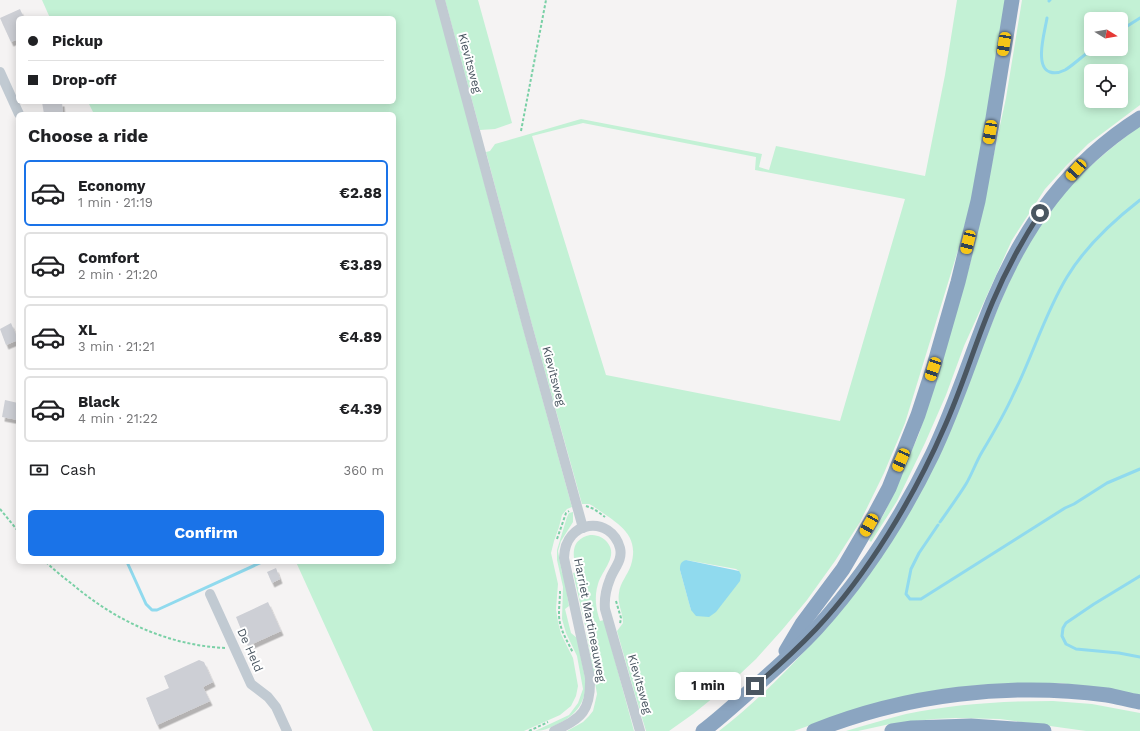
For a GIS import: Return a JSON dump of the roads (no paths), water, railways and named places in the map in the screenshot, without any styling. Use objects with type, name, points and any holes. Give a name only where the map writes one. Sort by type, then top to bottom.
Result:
[{"type":"highway","points":[[777,667],[802,624],[843,569],[874,516],[889,488],[918,415],[958,282],[978,201],[1012,0]]},
{"type":"highway","points":[[702,731],[777,667],[817,628],[844,596],[868,563],[904,507],[931,456],[944,428],[993,301],[1024,237],[1040,213],[1066,182],[1099,148],[1140,118]]},
{"type":"highway","points":[[814,731],[857,716],[890,708],[934,698],[976,692],[1028,690],[1068,692],[1108,695],[1140,702]]},
{"type":"highway","points":[[892,731],[912,728],[971,726],[1044,731]]},
{"type":"street","name":"Kievitsweg","points":[[440,0],[485,173],[583,528],[592,526],[604,528],[614,536],[621,550],[619,564],[610,580],[606,592],[605,609],[640,731]]},
{"type":"street","points":[[0,72],[18,112]]},
{"type":"street","name":"Harriet Martineauweg","points":[[552,726],[578,719],[585,710],[590,689],[587,663],[564,558],[568,541],[576,530],[583,528]]},
{"type":"street","name":"De Held","points":[[210,594],[251,684],[268,697],[276,707],[287,731]]},
{"type":"water","points":[[686,560],[739,571],[741,575],[740,581],[716,612],[709,617],[696,616],[691,610],[680,570],[681,564]]},
{"type":"waterway","points":[[1047,18],[1041,56],[1045,69],[1054,73],[1063,71],[1084,56]]},
{"type":"waterway","points":[[1128,26],[1140,18]]},
{"type":"waterway","points":[[940,522],[966,484],[1007,408],[1021,379],[1052,305],[1067,277],[1082,255],[1100,235],[1140,200]]},
{"type":"waterway","points":[[938,525],[919,553],[911,569],[906,594],[910,599],[921,599],[1107,483],[1140,469]]},
{"type":"waterway","points":[[128,564],[146,604],[152,610],[157,610],[258,564]]},
{"type":"waterway","points":[[1140,576],[1066,623],[1063,628],[1062,636],[1066,644],[1076,649],[1119,653],[1140,657]]}]
